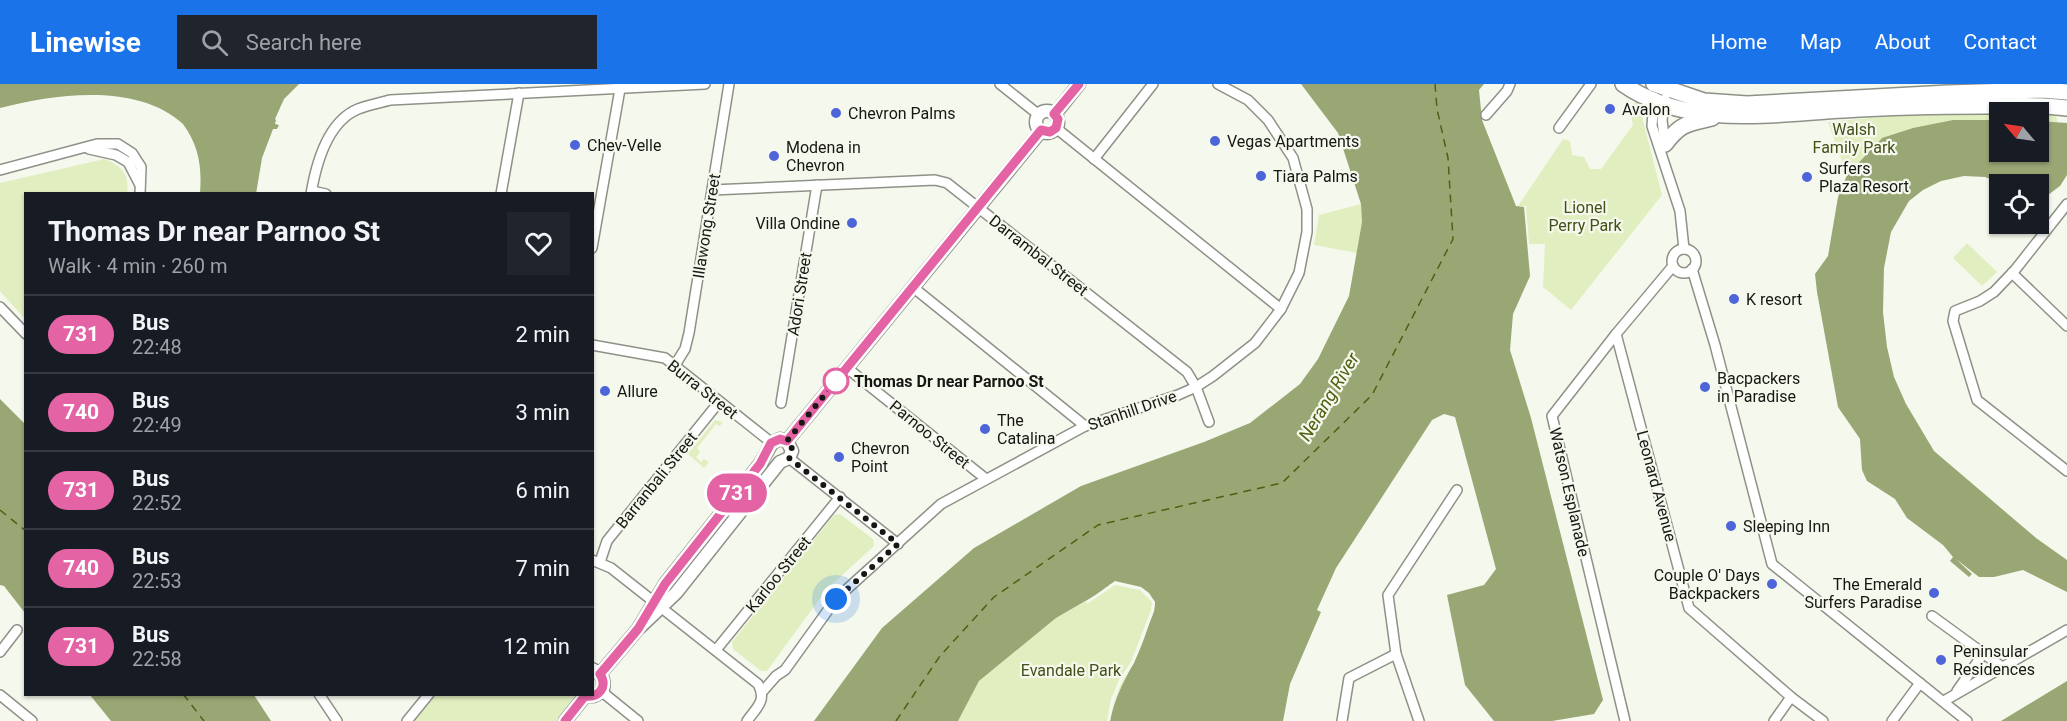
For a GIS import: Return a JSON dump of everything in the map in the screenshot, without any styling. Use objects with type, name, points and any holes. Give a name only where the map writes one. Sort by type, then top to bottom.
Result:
[{"type":"highway","points":[[1623,84],[1661,90],[1704,101],[1747,104],[1937,93],[2043,90],[2067,92]]},
{"type":"highway","points":[[1661,90],[1690,112],[1727,115],[1959,106],[2067,108]]},
{"type":"highway","points":[[1665,144],[1674,131],[1683,125],[1727,115]]},
{"type":"main road","points":[[1054,114],[1079,84]]},
{"type":"main road","points":[[1048,111],[1054,114],[1058,119],[1056,128],[1050,132],[1041,130],[1037,125],[1039,115],[1048,111]]},
{"type":"main road","points":[[787,441],[1041,130]]},
{"type":"main road","points":[[594,695],[601,691],[604,684],[596,672],[638,629],[658,604],[665,584],[760,464],[770,446],[780,439],[787,441],[792,447],[784,460],[676,593],[658,604]]},
{"type":"main road","points":[[770,446],[773,459],[784,460]]},
{"type":"main road","points":[[665,584],[676,593]]},
{"type":"main road","points":[[565,721],[583,696]]},
{"type":"street","points":[[311,192],[315,172],[330,135],[356,110],[396,99],[705,84]]},
{"type":"street","name":"Illawong Street","points":[[675,365],[687,342],[729,84]]},
{"type":"street","points":[[999,84],[1039,115]]},
{"type":"street","points":[[1094,159],[1153,84]]},
{"type":"street","name":"Stanhill Drive","points":[[747,721],[761,702],[760,688],[785,670],[836,599],[941,504],[1085,426],[1196,387],[1255,343],[1281,309],[1299,273],[1308,219],[1293,158],[1268,120],[1248,100],[1218,84]]},
{"type":"street","points":[[1486,115],[1507,91],[1510,84]]},
{"type":"street","points":[[1559,128],[1591,84]]},
{"type":"street","points":[[594,236],[620,88]]},
{"type":"street","points":[[1661,90],[1662,126],[1668,171]]},
{"type":"street","points":[[1661,90],[1652,126],[1680,211],[1684,249]]},
{"type":"street","points":[[501,192],[519,93]]},
{"type":"street","points":[[1056,128],[1281,309]]},
{"type":"street","points":[[0,170],[98,144],[118,144],[132,153],[141,167],[140,190]]},
{"type":"street","name":"Darrambal Street","points":[[712,190],[938,180],[947,183],[1187,372],[1196,387],[1209,422]]},
{"type":"street","name":"Adori Street","points":[[781,403],[817,185]]},
{"type":"street","points":[[2067,204],[2012,273],[1987,297],[1956,311],[1953,316],[1977,400],[2067,471]]},
{"type":"street","points":[[1690,250],[1695,256],[1696,263],[1687,272],[1680,272],[1673,266],[1674,256],[1678,251],[1690,250]]},
{"type":"street","name":"Watson Esplanade","points":[[1625,721],[1552,416],[1673,266]]},
{"type":"street","points":[[1692,269],[1715,345],[1763,535],[1773,564],[1967,721]]},
{"type":"street","points":[[2012,273],[2067,326]]},
{"type":"street","points":[[914,288],[1085,426]]},
{"type":"street","points":[[0,307],[24,332]]},
{"type":"street","name":"Leonard Avenue","points":[[1616,334],[1689,608],[1791,697],[1823,721]]},
{"type":"street","name":"Burra Street","points":[[594,345],[661,357],[675,365],[770,446]]},
{"type":"street","name":"Parnoo Street","points":[[847,368],[986,478]]},
{"type":"street","name":"Barranbali Street","points":[[596,561],[607,541],[719,402]]},
{"type":"street","points":[[784,460],[840,497],[898,544]]},
{"type":"street","points":[[1419,721],[1396,654],[1388,595],[1456,489]]},
{"type":"street","name":"Karloo Street","points":[[716,650],[840,497]]},
{"type":"street","points":[[596,561],[609,567],[658,604],[760,688]]},
{"type":"street","points":[[1932,616],[2002,667]]},
{"type":"street","points":[[0,652],[17,630]]},
{"type":"street","points":[[1944,701],[2067,630]]},
{"type":"street","points":[[1342,721],[1349,678],[1396,654]]},
{"type":"street","points":[[1954,696],[1983,654]]},
{"type":"street","points":[[1892,721],[1920,683]]},
{"type":"street","points":[[601,691],[638,721]]},
{"type":"street","points":[[0,696],[32,721]]},
{"type":"street","points":[[320,696],[338,721]]},
{"type":"street","points":[[407,721],[427,696]]},
{"type":"street","points":[[1774,721],[1791,697]]},
{"type":"green space","name":"Lionel Perry Park","points":[[1638,101],[1662,195],[1571,310],[1543,287],[1545,244],[1529,244],[1526,206],[1518,206],[1563,139],[1570,141],[1572,155],[1584,157],[1590,169],[1601,169],[1633,125],[1629,107]]},
{"type":"green space","name":"Walsh Family Park","points":[[1942,111],[1989,111],[1989,120],[1953,120],[1881,139],[1847,175],[1828,122]]},
{"type":"green space","name":"Walsh Family Park","points":[[2049,112],[2056,112],[2057,122],[2049,122]]},
{"type":"green space","points":[[104,159],[120,167],[126,175],[128,186],[127,192],[24,192],[24,318],[0,291],[0,183]]},
{"type":"green space","points":[[1361,204],[1362,222],[1357,253],[1314,245],[1319,215]]},
{"type":"green space","points":[[1967,243],[1997,272],[1982,286],[1953,258]]},
{"type":"green space","points":[[715,420],[723,422],[720,426],[716,424],[697,448],[700,452],[696,457],[701,462],[704,459],[709,462],[704,468],[688,454]]},
{"type":"green space","points":[[840,514],[873,539],[874,546],[826,590],[767,671],[761,671],[733,649],[732,642],[834,515]]},
{"type":"green space","name":"Evandale Park","points":[[1110,584],[1141,587],[1155,602],[1134,663],[1114,700],[1110,721],[958,721],[979,681],[1056,618],[1087,601]]},
{"type":"green space","points":[[435,696],[574,696],[556,721],[414,721]]},
{"type":"water","points":[[0,84],[299,84],[284,99],[275,119],[275,124],[279,125],[277,129],[273,129],[262,158],[256,192],[200,192],[200,166],[193,140],[183,124],[165,111],[145,102],[122,97],[73,95],[23,102],[0,108]]},
{"type":"water","name":"Nerang River","points":[[1301,84],[1484,84],[1479,90],[1482,120],[1516,206],[1524,207],[1530,276],[1513,314],[1510,350],[1531,418],[1603,700],[1594,714],[1552,721],[1494,721],[1465,685],[1447,595],[1484,585],[1496,569],[1455,417],[1444,414],[1432,420],[1336,568],[1317,610],[1321,612],[1290,684],[1283,721],[1110,721],[1119,691],[1142,645],[1155,602],[1141,588],[1110,584],[1108,588],[1056,618],[979,681],[958,721],[814,721],[882,628],[974,548],[1081,486],[1250,423],[1300,384],[1318,359],[1349,296],[1362,222],[1361,204],[1338,133]]},
{"type":"water","points":[[1953,120],[1989,120],[1989,162],[2049,162],[2049,122],[2067,123],[2067,175],[2060,186],[2049,194],[2049,174],[1989,174],[1989,179],[1964,176],[1941,181],[1923,190],[1909,201],[1891,232],[1884,268],[1883,312],[1887,347],[1894,377],[1906,404],[1934,451],[2036,538],[2067,560],[2067,592],[2023,570],[1994,577],[1979,577],[1956,559],[1972,574],[1969,577],[1950,561],[1953,557],[1943,545],[1907,518],[1895,499],[1867,481],[1862,470],[1860,439],[1838,407],[1815,274],[1828,256],[1838,197],[1847,175],[1882,138],[1913,128]]},
{"type":"water","points":[[0,399],[24,423],[24,612],[4,586],[0,585]]},
{"type":"water","points":[[2067,681],[2067,721],[2001,721]]},
{"type":"water","points":[[91,696],[255,696],[271,721],[111,721]]},
{"type":"pier","points":[[1115,581],[1141,587],[1155,602],[1154,611],[1134,663],[1122,682],[1114,700],[1110,721],[1107,721],[1111,699],[1119,680],[1131,662],[1152,602],[1140,590],[1115,585],[1087,604],[1087,601]]},
{"type":"ferry route","points":[[896,721],[940,656],[994,597],[1098,525],[1282,483],[1372,395],[1453,239],[1448,158],[1437,109],[1435,84]]},
{"type":"ferry route","points":[[0,510],[24,529]]},
{"type":"ferry route","points":[[185,696],[204,721]]},
{"type":"bus line","name":"731","points":[[594,696],[603,688],[603,678],[600,674],[638,629],[665,584],[760,464],[771,443],[780,439],[787,441],[1041,130],[1050,132],[1056,128],[1058,119],[1054,114],[1079,84]]},
{"type":"bus line","name":"731","points":[[565,721],[585,696]]},
{"type":"bus line","name":"731","points":[[585,696],[594,696]]},
{"type":"place","name":"Avalon","points":[[1610,109]]},
{"type":"place","name":"Chevron Palms","points":[[836,113]]},
{"type":"place","name":"Vegas Apartments","points":[[1215,141]]},
{"type":"place","name":"Chev-Velle","points":[[575,145]]},
{"type":"place","name":"Modena in Chevron","points":[[774,156]]},
{"type":"place","name":"Tiara Palms","points":[[1261,176]]},
{"type":"place","name":"Surfers Plaza Resort","points":[[1807,177]]},
{"type":"place","name":"Villa Ondine","points":[[852,223]]},
{"type":"place","name":"K resort","points":[[1734,299]]},
{"type":"place","name":"Thomas Dr near Parnoo St","points":[[836,381]]},
{"type":"place","name":"Bacpackers in Paradise","points":[[1705,387]]},
{"type":"place","name":"Allure","points":[[605,391]]},
{"type":"place","name":"The Catalina","points":[[985,429]]},
{"type":"place","name":"Chevron Point","points":[[839,457]]},
{"type":"place","name":"Sleeping Inn","points":[[1731,526]]},
{"type":"place","name":"Couple O' Days Backpackers","points":[[1772,584]]},
{"type":"place","name":"The Emerald Surfers Paradise","points":[[1934,593]]},
{"type":"place","name":"Peninsular Residences","points":[[1941,660]]},
{"type":"route","points":[[836,381],[787,441],[792,447],[789,458],[898,544],[836,599]]}]
